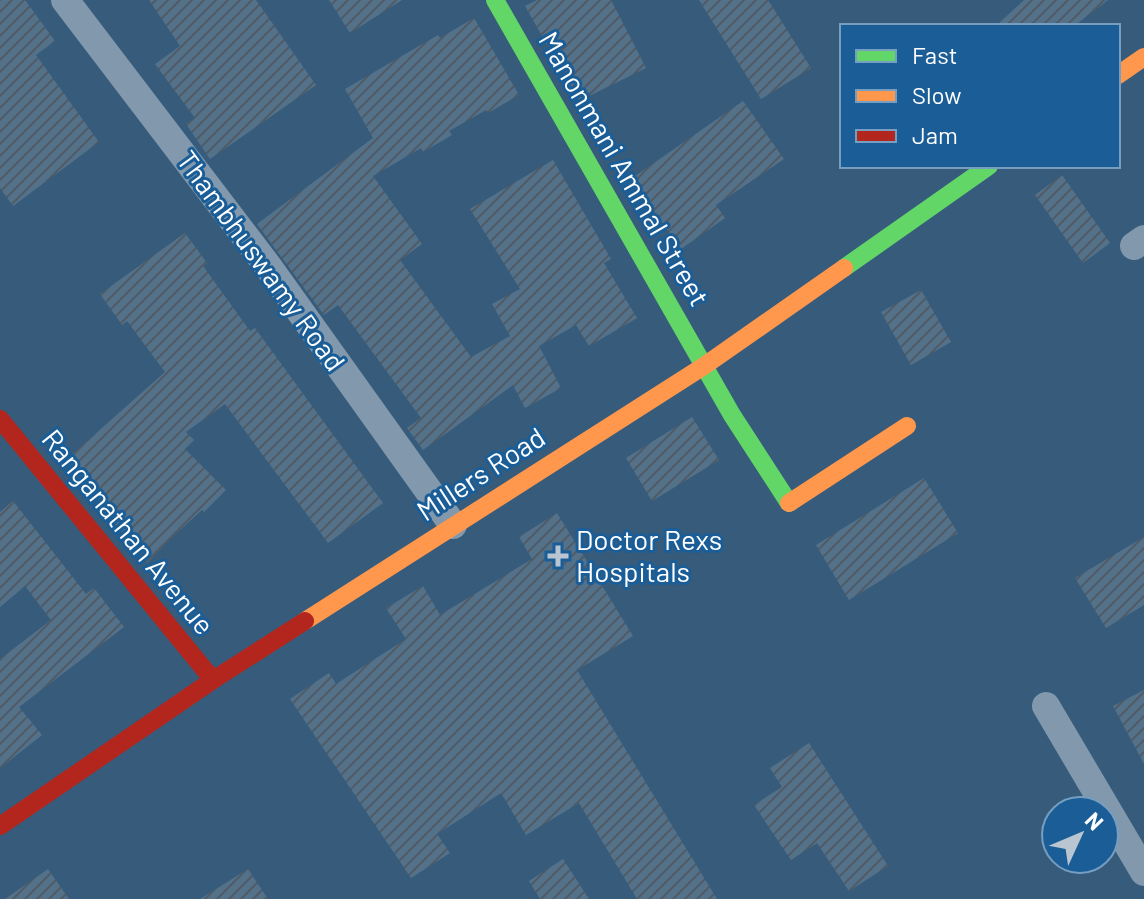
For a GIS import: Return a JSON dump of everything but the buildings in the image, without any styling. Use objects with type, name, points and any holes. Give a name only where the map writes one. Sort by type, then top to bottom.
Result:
[{"type":"main road","name":"Manonmani Ammal Street","points":[[495,0],[732,415],[789,503],[907,426]]},
{"type":"main road","points":[[1120,74],[1144,57]]},
{"type":"main road","name":"Millers Road","points":[[0,826],[213,680],[704,366],[986,168]]},
{"type":"main road","name":"Ranganathan Avenue","points":[[0,419],[213,680]]},
{"type":"street","name":"Thambhuswamy Road","points":[[65,0],[267,265],[453,525]]},
{"type":"street","points":[[1046,706],[1144,872]]},
{"type":"traffic: fast","points":[[495,0],[732,415],[789,503]]},
{"type":"traffic: fast","points":[[844,268],[986,168]]},
{"type":"traffic: slow","points":[[1120,74],[1144,57]]},
{"type":"traffic: slow","points":[[305,621],[704,366],[844,268]]},
{"type":"traffic: slow","points":[[789,503],[907,426]]},
{"type":"traffic: jam","points":[[0,419],[213,680]]},
{"type":"traffic: jam","points":[[0,826],[305,621]]},
{"type":"place","name":"Doctor Rexs Hospitals","points":[[558,556]]}]
